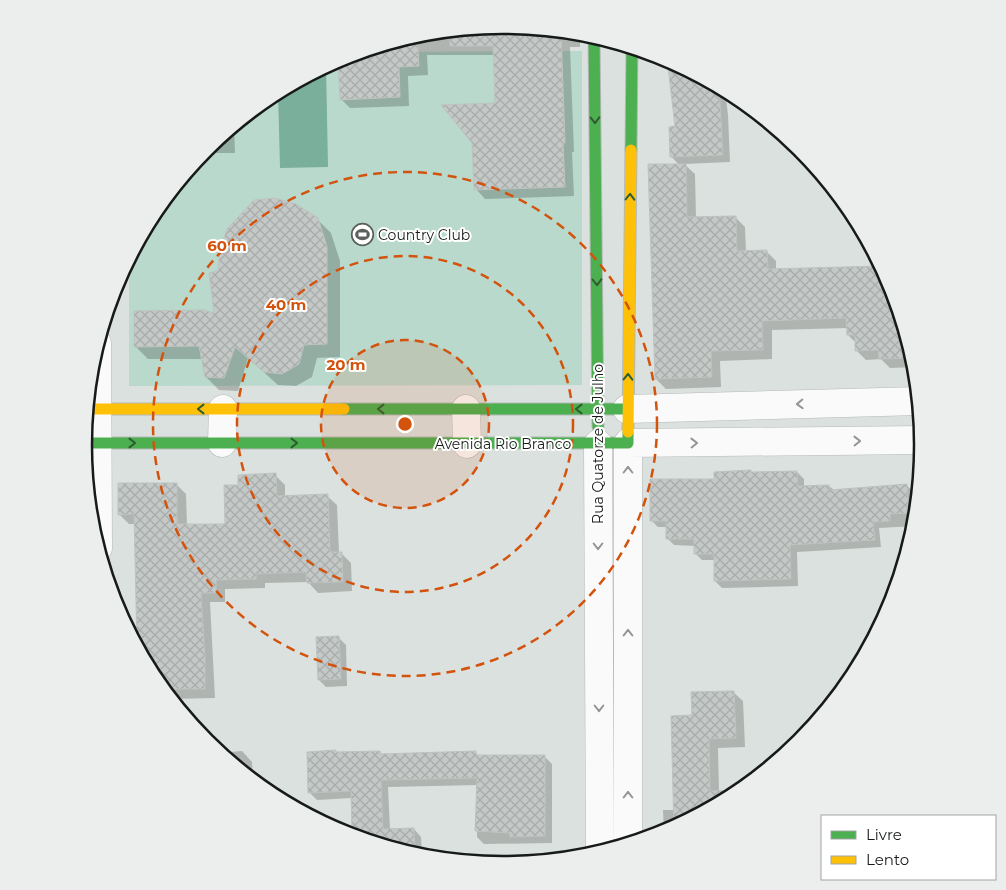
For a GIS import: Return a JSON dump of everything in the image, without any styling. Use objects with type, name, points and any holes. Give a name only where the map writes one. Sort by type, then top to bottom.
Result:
[{"type":"street","name":"Rua Quatorze de Julho","points":[[595,45],[600,102],[601,230],[598,444],[600,844]]},
{"type":"street","points":[[628,836],[628,443],[625,230],[627,105],[631,55]]},
{"type":"street","points":[[94,409],[627,409],[912,401]]},
{"type":"street","points":[[222,443],[223,408]]},
{"type":"street","points":[[466,409],[467,444]]},
{"type":"street","name":"Avenida Rio Branco","points":[[92,443],[598,444],[914,440]]},
{"type":"shaded area","name":"Country Club","points":[[582,51],[582,385],[129,386],[129,274],[147,239],[177,195],[212,154],[275,103],[321,76],[384,52]]},
{"type":"shaded area","points":[[326,74],[328,167],[280,168],[278,101]]},
{"type":"building","points":[[503,34],[561,38],[565,187],[474,190],[472,143],[441,105],[495,103],[493,46],[450,46],[449,37],[476,35]]},
{"type":"building","points":[[418,43],[419,66],[399,67],[400,97],[340,100],[338,68],[371,56]]},
{"type":"building","points":[[668,69],[720,96],[723,155],[670,157],[669,127],[675,126]]},
{"type":"building","points":[[648,164],[686,164],[687,217],[736,216],[737,251],[767,250],[768,269],[873,266],[892,313],[904,358],[879,359],[878,350],[855,351],[855,335],[847,335],[846,318],[762,321],[763,350],[711,351],[712,377],[655,379]]},
{"type":"building","points":[[275,198],[296,204],[318,218],[327,247],[327,344],[304,345],[299,364],[282,374],[264,372],[235,347],[224,378],[205,377],[199,346],[134,347],[134,311],[204,310],[214,313],[209,273],[218,271],[220,249],[227,229],[254,200]]},
{"type":"building","points":[[751,470],[751,472],[797,471],[798,486],[829,485],[830,490],[907,484],[908,513],[890,514],[890,521],[873,522],[875,540],[790,545],[791,579],[714,581],[714,554],[694,554],[694,539],[666,539],[666,521],[650,521],[650,479],[714,479],[714,472]]},
{"type":"building","points":[[276,473],[277,496],[328,494],[330,552],[342,552],[343,582],[307,583],[306,572],[256,574],[256,579],[216,580],[216,593],[201,593],[205,689],[173,689],[137,632],[134,514],[118,515],[118,483],[177,483],[177,524],[225,524],[224,485],[238,485],[238,475]]},
{"type":"building","points":[[339,636],[341,679],[318,680],[316,637]]},
{"type":"building","points":[[734,691],[736,738],[709,739],[710,791],[726,790],[674,819],[671,716],[692,715],[691,692]]},
{"type":"building","points":[[336,750],[336,752],[380,751],[381,754],[476,751],[476,755],[545,755],[545,836],[510,837],[510,833],[475,831],[477,778],[381,780],[383,829],[414,828],[415,846],[371,834],[352,827],[351,791],[308,793],[307,752]]},
{"type":"traffic: fast","points":[[594,45],[598,427]]},
{"type":"traffic: fast","points":[[631,150],[632,55]]},
{"type":"traffic: fast","points":[[344,409],[627,409]]},
{"type":"traffic: fast","points":[[92,443],[628,443],[628,432]]},
{"type":"traffic: slow","points":[[628,432],[631,150]]},
{"type":"traffic: slow","points":[[94,409],[344,409]]},
{"type":"place","name":"Country Club","points":[[362,235]]}]
